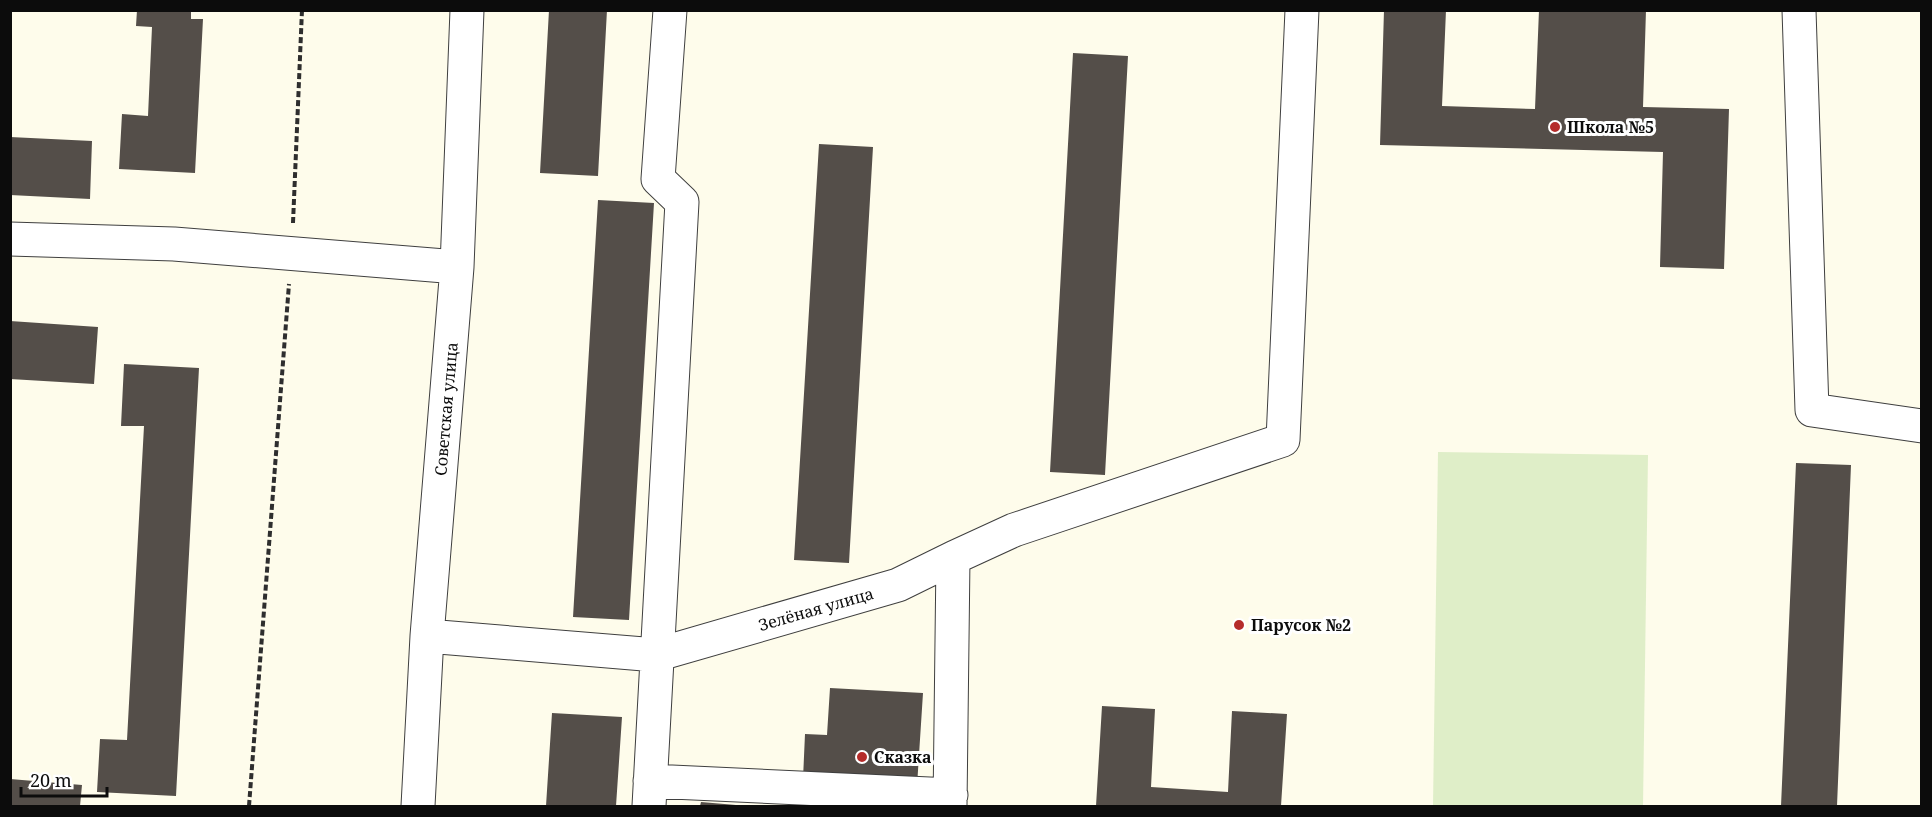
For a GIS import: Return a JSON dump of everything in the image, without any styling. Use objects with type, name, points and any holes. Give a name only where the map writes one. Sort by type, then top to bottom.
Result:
[{"type":"street","name":"Советская улица","points":[[418,807],[427,636],[457,267],[467,10]]},
{"type":"street","points":[[670,10],[658,179],[682,202],[649,794],[950,801],[953,558]]},
{"type":"street","name":"Зелёная улица","points":[[427,636],[656,655],[898,585],[1014,530],[1283,440],[1302,10]]},
{"type":"street","points":[[1799,10],[1812,410],[1922,426]]},
{"type":"street","points":[[10,239],[174,244],[457,267]]},
{"type":"path","points":[[249,807],[291,254],[302,10]]},
{"type":"green space","points":[[1438,452],[1648,455],[1643,806],[1433,806]]},
{"type":"building","points":[[137,10],[191,10],[191,19],[203,19],[195,173],[119,169],[122,114],[148,116],[152,27],[136,26]]},
{"type":"building","points":[[549,10],[607,10],[598,176],[540,173]]},
{"type":"building","name":"Школа №5","points":[[1384,10],[1446,10],[1442,106],[1535,109],[1539,10],[1646,10],[1643,107],[1729,109],[1724,269],[1660,267],[1663,152],[1380,145]]},
{"type":"building","points":[[1073,53],[1128,56],[1105,475],[1050,472]]},
{"type":"building","points":[[10,137],[92,141],[90,199],[10,195]]},
{"type":"building","points":[[819,144],[873,147],[849,563],[794,560]]},
{"type":"building","points":[[598,200],[654,203],[629,620],[573,617]]},
{"type":"building","points":[[10,321],[98,327],[94,384],[10,379]]},
{"type":"building","points":[[124,364],[199,368],[176,796],[97,792],[100,739],[127,740],[144,426],[121,426]]},
{"type":"building","points":[[1796,463],[1851,465],[1837,806],[1781,806]]},
{"type":"building","name":"Сказка","points":[[830,688],[923,693],[917,786],[803,779],[805,734],[827,735]]},
{"type":"building","points":[[1102,706],[1155,709],[1151,787],[1228,792],[1232,711],[1287,714],[1281,806],[1096,806]]},
{"type":"building","points":[[552,713],[622,717],[616,806],[546,806]]},
{"type":"building","points":[[10,779],[82,785],[80,806],[10,806]]},
{"type":"building","points":[[701,802],[736,805],[736,806],[700,806]]},
{"type":"place","name":"Школа №5","points":[[1555,127]]},
{"type":"place","name":"Парусок №2","points":[[1239,625]]},
{"type":"place","name":"Сказка","points":[[862,757]]}]
